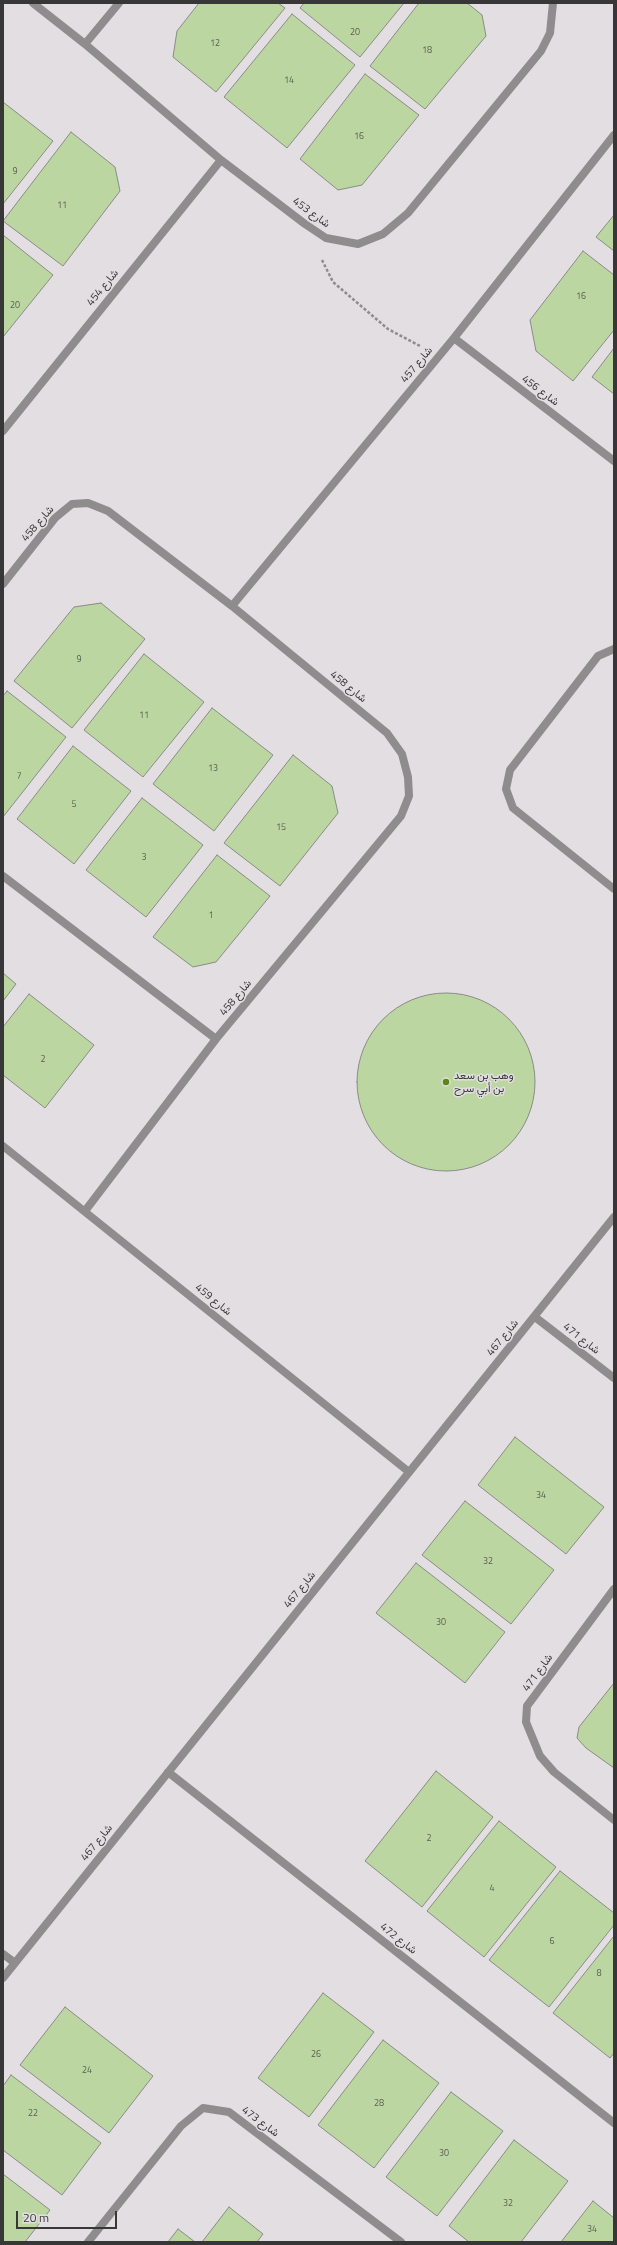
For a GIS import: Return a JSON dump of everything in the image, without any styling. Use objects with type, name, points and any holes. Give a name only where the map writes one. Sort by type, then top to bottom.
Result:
[{"type":"street","name":"شارع 453","points":[[33,3],[85,44],[221,160],[305,224],[326,238],[358,244],[383,234],[408,213],[541,51],[550,33],[553,3]]},
{"type":"street","points":[[85,44],[119,3]]},
{"type":"street","name":"شارع 457","points":[[232,606],[454,338],[614,135]]},
{"type":"street","name":"شارع 454","points":[[3,432],[221,160]]},
{"type":"street","name":"شارع 456","points":[[454,338],[614,461]]},
{"type":"street","name":"شارع 458","points":[[3,584],[55,518],[72,504],[88,503],[108,511],[232,606],[386,733],[402,754],[408,778],[409,796],[401,816],[216,1039],[85,1211]]},
{"type":"street","points":[[614,649],[598,656],[579,680],[510,770],[506,789],[508,799],[513,808],[614,889]]},
{"type":"street","points":[[3,876],[216,1039]]},
{"type":"street","name":"شارع 459","points":[[3,1146],[409,1472]]},
{"type":"street","name":"شارع 467","points":[[3,1978],[614,1217]]},
{"type":"street","name":"شارع 471","points":[[535,1316],[614,1378]]},
{"type":"street","name":"شارع 471","points":[[614,1589],[527,1706],[526,1722],[540,1756],[554,1772],[614,1820]]},
{"type":"street","name":"شارع 472","points":[[168,1772],[614,2124]]},
{"type":"street","points":[[3,1954],[15,1963]]},
{"type":"street","name":"شارع 473","points":[[88,2242],[181,2126],[203,2108],[229,2112],[401,2242]]},
{"type":"path","points":[[305,224],[332,282],[388,328],[439,356]]},
{"type":"building","points":[[199,3],[278,3],[285,8],[216,92],[173,57],[177,31]]},
{"type":"building","points":[[304,3],[404,3],[360,57],[300,8]]},
{"type":"building","points":[[419,3],[467,3],[482,15],[486,36],[425,109],[370,66]]},
{"type":"building","points":[[292,14],[355,65],[287,148],[224,97]]},
{"type":"building","points":[[365,74],[419,115],[362,185],[338,190],[300,159]]},
{"type":"building","points":[[3,102],[53,141],[3,204]]},
{"type":"building","points":[[71,132],[115,167],[120,191],[63,266],[3,221]]},
{"type":"building","points":[[614,215],[614,251],[596,237]]},
{"type":"building","points":[[3,235],[53,275],[3,337]]},
{"type":"building","points":[[583,251],[614,275],[614,330],[573,381],[536,351],[530,320]]},
{"type":"building","points":[[614,348],[614,394],[592,377]]},
{"type":"building","points":[[101,603],[145,639],[72,728],[14,681],[74,607]]},
{"type":"building","points":[[144,654],[204,702],[143,777],[84,730]]},
{"type":"building","points":[[7,691],[66,737],[3,817],[3,696]]},
{"type":"building","points":[[212,708],[273,755],[214,831],[153,784]]},
{"type":"building","points":[[73,746],[131,791],[74,864],[17,819]]},
{"type":"building","points":[[293,755],[332,786],[338,813],[280,886],[224,843]]},
{"type":"building","points":[[142,798],[203,845],[146,917],[86,870]]},
{"type":"building","points":[[217,855],[270,896],[216,962],[193,967],[153,937]]},
{"type":"building","points":[[3,973],[16,984],[3,1001]]},
{"type":"building","name":"وهب بن سعد بن أبي سرح","points":[[446,993],[463,995],[480,1000],[495,1008],[509,1019],[520,1033],[528,1048],[533,1065],[535,1082],[533,1099],[528,1116],[520,1131],[509,1145],[495,1156],[480,1164],[463,1169],[446,1171],[429,1169],[412,1164],[397,1156],[383,1145],[372,1131],[364,1116],[359,1099],[357,1082],[359,1065],[364,1048],[372,1033],[383,1019],[397,1008],[412,1000],[429,995]]},
{"type":"building","points":[[29,994],[94,1045],[45,1108],[3,1075],[3,1027]]},
{"type":"building","points":[[515,1437],[604,1507],[566,1554],[478,1485]]},
{"type":"building","points":[[465,1501],[554,1570],[511,1624],[422,1555]]},
{"type":"building","points":[[416,1563],[505,1632],[465,1683],[376,1613]]},
{"type":"building","points":[[614,1683],[614,1768],[586,1748],[577,1738],[579,1727]]},
{"type":"building","points":[[436,1771],[493,1817],[422,1907],[365,1861]]},
{"type":"building","points":[[499,1821],[556,1867],[484,1957],[427,1911]]},
{"type":"building","points":[[560,1871],[614,1913],[614,1925],[549,2007],[489,1960]]},
{"type":"building","points":[[614,1936],[614,2053],[610,2058],[553,2013]]},
{"type":"building","points":[[323,1993],[374,2032],[309,2117],[258,2078]]},
{"type":"building","points":[[65,2007],[153,2076],[109,2133],[20,2065]]},
{"type":"building","points":[[383,2040],[439,2083],[374,2168],[318,2125]]},
{"type":"building","points":[[11,2075],[101,2143],[62,2195],[3,2150],[3,2086]]},
{"type":"building","points":[[451,2092],[503,2131],[437,2216],[386,2177]]},
{"type":"building","points":[[514,2140],[568,2181],[521,2242],[469,2242],[449,2226]]},
{"type":"building","points":[[3,2174],[50,2210],[25,2242],[3,2242]]},
{"type":"building","points":[[593,2201],[614,2218],[614,2242],[561,2242]]},
{"type":"building","points":[[229,2207],[263,2234],[257,2242],[202,2242]]},
{"type":"building","points":[[178,2229],[195,2242],[168,2242]]},
{"type":"place","name":"وهب بن سعد بن أبي سرح","points":[[446,1082]]}]
